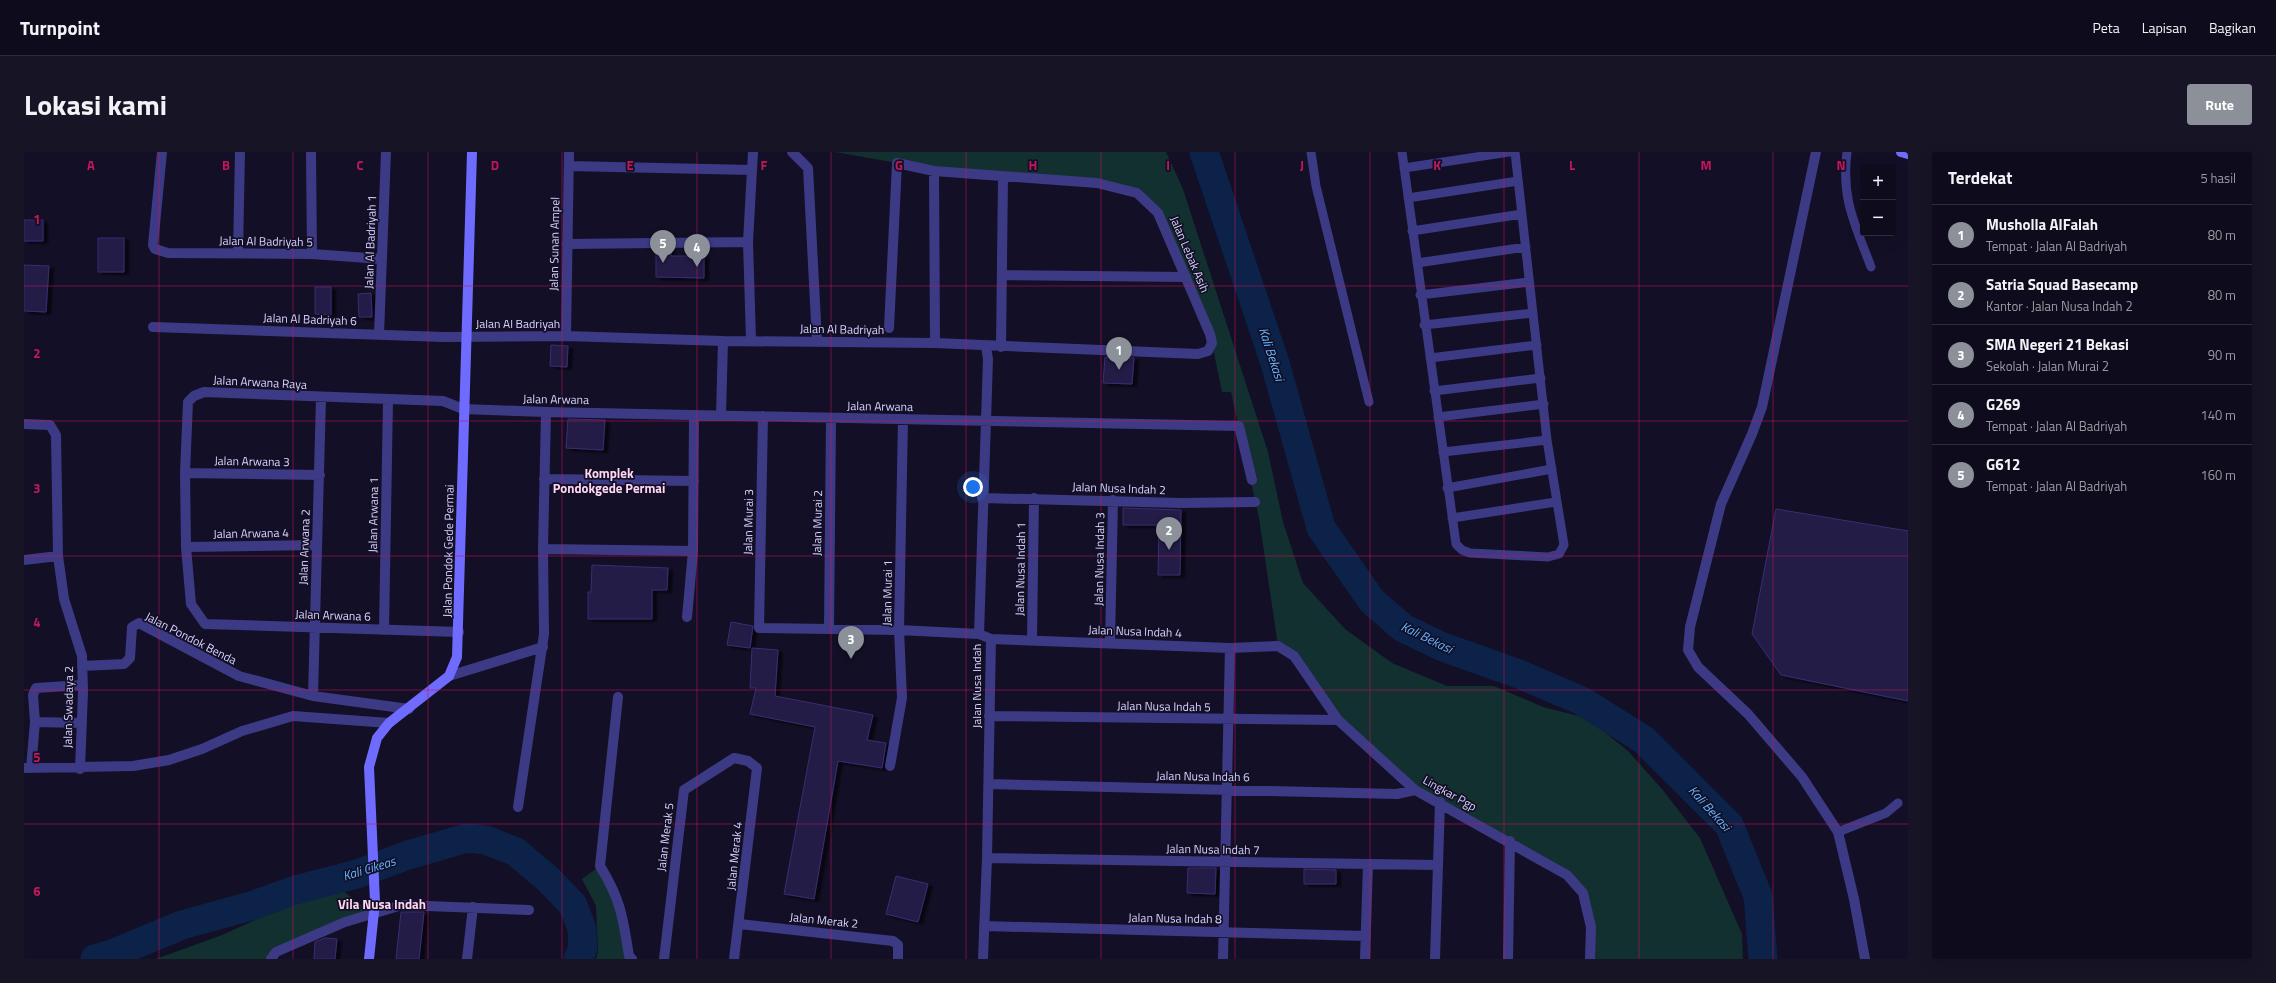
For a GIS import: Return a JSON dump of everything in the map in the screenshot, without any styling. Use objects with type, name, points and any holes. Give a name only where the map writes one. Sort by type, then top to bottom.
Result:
[{"type":"street","name":"Jalan Al Badriyah 5","points":[[162,152],[153,244],[155,249],[168,253],[312,254],[382,259]]},
{"type":"street","points":[[238,253],[240,152]]},
{"type":"street","points":[[311,152],[312,254]]},
{"type":"street","name":"Jalan Al Badriyah 1","points":[[379,334],[386,152]]},
{"type":"street","name":"Jalan Pondok Gede Permai","points":[[369,959],[374,902],[369,767],[377,738],[389,723],[409,709],[449,676],[457,657],[459,632],[463,409],[467,336],[472,152]]},
{"type":"street","name":"Jalan Sunan Ampel","points":[[566,336],[569,152]]},
{"type":"street","points":[[751,340],[748,242],[752,152]]},
{"type":"street","points":[[792,152],[808,168],[817,341]]},
{"type":"street","points":[[1816,152],[1762,406],[1752,434],[1721,504],[1690,627],[1688,650],[1698,666],[1752,719],[1802,777],[1838,832],[1854,899],[1865,959]]},
{"type":"street","points":[[1901,152],[1908,154]]},
{"type":"street","name":"Jalan Lebak Asih","points":[[889,328],[897,163],[934,171],[1097,183],[1136,193],[1158,213],[1210,334],[1212,343]]},
{"type":"street","points":[[569,166],[752,170]]},
{"type":"street","points":[[934,171],[935,343]]},
{"type":"street","points":[[1001,347],[1003,176]]},
{"type":"street","points":[[567,244],[748,242]]},
{"type":"street","points":[[1002,275],[1186,278]]},
{"type":"street","name":"Jalan Al Badriyah 6","points":[[153,327],[444,337],[467,336]]},
{"type":"street","name":"Jalan Al Badriyah","points":[[467,336],[566,336],[723,341],[751,340],[935,343],[986,347],[1198,354],[1208,351],[1212,343]]},
{"type":"street","points":[[721,415],[723,341]]},
{"type":"street","name":"Jalan Nusa Indah","points":[[983,959],[987,858],[991,639],[978,634],[986,421],[986,347]]},
{"type":"street","name":"Jalan Arwana Raya","points":[[205,624],[191,604],[186,547],[185,473],[188,402],[194,396],[204,392],[321,398],[443,401],[463,409]]},
{"type":"street","name":"Jalan Arwana 2","points":[[313,696],[321,398]]},
{"type":"street","name":"Jalan Arwana 1","points":[[384,630],[388,400]]},
{"type":"street","name":"Jalan Arwana","points":[[463,409],[1240,426],[1252,480]]},
{"type":"street","points":[[518,807],[543,647],[543,549],[546,412]]},
{"type":"street","points":[[687,617],[693,552],[694,415]]},
{"type":"street","name":"Jalan Murai 3","points":[[763,416],[759,628],[829,629]]},
{"type":"street","name":"Jalan Murai 2","points":[[829,629],[831,418]]},
{"type":"street","name":"Jalan Murai 1","points":[[890,766],[902,698],[899,630],[903,419]]},
{"type":"street","points":[[24,424],[50,425],[56,435],[58,556],[24,560]]},
{"type":"street","name":"Jalan Arwana 3","points":[[185,473],[320,475]]},
{"type":"street","points":[[544,479],[694,481]]},
{"type":"street","name":"Jalan Nusa Indah 2","points":[[982,498],[1034,498],[1181,503],[1255,502]]},
{"type":"street","name":"Jalan Nusa Indah 1","points":[[1032,641],[1034,498]]},
{"type":"street","name":"Jalan Nusa Indah 3","points":[[1110,642],[1113,500]]},
{"type":"street","name":"Jalan Arwana 4","points":[[186,547],[317,545]]},
{"type":"street","points":[[543,549],[693,552]]},
{"type":"street","name":"Jalan Swadaya 2","points":[[58,556],[64,599],[82,656],[83,685],[80,769]]},
{"type":"street","name":"Jalan Pondok Benda","points":[[82,666],[124,664],[130,658],[132,627],[139,623],[239,676],[313,696]]},
{"type":"street","name":"Jalan Arwana 6","points":[[205,624],[459,632]]},
{"type":"street","points":[[829,629],[899,630],[978,634]]},
{"type":"street","name":"Jalan Nusa Indah 4","points":[[991,639],[1110,642],[1230,648],[1278,646]]},
{"type":"street","name":"Lingkar Pgp","points":[[1278,646],[1294,656],[1338,720],[1415,790],[1440,802],[1510,841],[1567,875],[1583,893],[1591,927],[1590,959]]},
{"type":"street","points":[[449,676],[543,647]]},
{"type":"street","points":[[1223,959],[1225,789],[1230,648]]},
{"type":"street","points":[[83,685],[36,688],[33,695],[35,722],[28,768],[80,769],[133,766],[169,760],[202,749],[242,731],[294,716],[389,723]]},
{"type":"street","points":[[313,696],[409,709]]},
{"type":"street","points":[[618,697],[600,866],[620,905],[631,958]]},
{"type":"street","name":"Jalan Nusa Indah 5","points":[[989,716],[1228,720],[1338,720]]},
{"type":"street","points":[[35,722],[82,723]]},
{"type":"street","name":"Jalan Merak 5","points":[[664,959],[684,790],[734,758],[748,761]]},
{"type":"street","name":"Jalan Merak 4","points":[[734,959],[740,924],[757,768],[748,761]]},
{"type":"street","name":"Jalan Nusa Indah 6","points":[[988,784],[1397,794],[1415,790]]},
{"type":"street","points":[[1435,959],[1440,802]]},
{"type":"street","points":[[1508,959],[1510,841]]},
{"type":"street","name":"Jalan Nusa Indah 7","points":[[987,858],[1438,866]]},
{"type":"street","points":[[1365,959],[1368,864]]},
{"type":"street","points":[[271,959],[276,952],[345,922],[402,905],[529,910]]},
{"type":"street","points":[[467,959],[473,907]]},
{"type":"street","name":"Jalan Merak 2","points":[[740,924],[893,941],[898,945],[898,955]]},
{"type":"street","name":"Jalan Nusa Indah 8","points":[[984,926],[1366,936]]},
{"type":"lane","points":[[1311,152],[1316,186],[1369,402]]},
{"type":"lane","points":[[1402,152],[1424,325],[1456,544],[1462,550],[1470,553],[1548,557],[1559,554],[1564,545],[1547,440],[1515,152]]},
{"type":"lane","points":[[1404,168],[1509,152]]},
{"type":"lane","points":[[1847,152],[1844,176],[1847,202],[1871,267]]},
{"type":"lane","points":[[1408,198],[1518,181]]},
{"type":"lane","points":[[1412,231],[1522,214]]},
{"type":"lane","points":[[1417,263],[1526,247]]},
{"type":"lane","points":[[1420,295],[1529,282]]},
{"type":"lane","points":[[1424,325],[1533,313]]},
{"type":"lane","points":[[1430,358],[1537,345]]},
{"type":"lane","points":[[1434,391],[1541,378]]},
{"type":"lane","points":[[1438,417],[1544,404]]},
{"type":"lane","points":[[1443,452],[1547,440]]},
{"type":"lane","points":[[1448,488],[1552,469]]},
{"type":"lane","points":[[1452,518],[1556,502]]},
{"type":"lane","points":[[1838,832],[1886,813],[1898,803]]},
{"type":"green space","points":[[835,152],[1166,152],[1183,189],[1268,452],[1283,522],[1303,583],[1345,629],[1392,663],[1447,686],[1494,686],[1543,707],[1587,718],[1628,751],[1662,789],[1700,838],[1742,934],[1743,959],[1590,959],[1583,893],[1567,875],[1415,790],[1338,720],[1312,682],[1278,646],[1259,518],[1231,392],[1222,392],[1210,334],[1158,213],[1137,193],[1097,183],[897,163]]},
{"type":"green space","points":[[600,866],[612,887],[628,959],[596,959],[598,951],[596,906],[582,879]]},
{"type":"green space","points":[[339,888],[374,914],[271,959],[156,959],[222,935],[292,903]]},
{"type":"building","points":[[24,220],[43,220],[43,241],[24,241]]},
{"type":"building","points":[[98,238],[124,238],[124,272],[98,272]]},
{"type":"building","points":[[671,249],[671,256],[704,256],[704,278],[656,277],[656,250]]},
{"type":"building","points":[[24,265],[49,266],[46,312],[24,311]]},
{"type":"building","points":[[315,287],[331,287],[331,315],[315,314]]},
{"type":"building","points":[[371,293],[372,317],[359,317],[358,294]]},
{"type":"building","points":[[551,345],[568,346],[567,367],[550,366]]},
{"type":"building","points":[[1105,357],[1134,358],[1132,384],[1103,383]]},
{"type":"building","points":[[568,419],[605,420],[603,450],[566,448]]},
{"type":"building","points":[[1123,508],[1181,510],[1180,575],[1158,575],[1159,525],[1123,525]]},
{"type":"building","points":[[1776,509],[1908,531],[1908,701],[1781,675],[1752,634]]},
{"type":"building","points":[[592,565],[668,568],[667,590],[652,590],[652,619],[588,619],[588,592],[591,592]]},
{"type":"building","points":[[731,622],[753,626],[750,648],[727,645]]},
{"type":"building","points":[[752,648],[778,650],[775,696],[873,715],[867,740],[886,743],[882,768],[838,761],[814,899],[784,894],[815,727],[750,714],[756,688],[750,688]]},
{"type":"building","points":[[1188,868],[1216,868],[1215,894],[1187,893]]},
{"type":"building","points":[[1304,869],[1336,870],[1336,884],[1304,884]]},
{"type":"building","points":[[896,876],[928,884],[918,922],[886,914]]},
{"type":"building","points":[[401,912],[424,912],[419,959],[396,959]]},
{"type":"building","points":[[325,938],[337,939],[335,959],[314,959],[315,942]]},
{"type":"waterway","name":"Kali Bekasi","points":[[1204,152],[1275,363],[1321,528],[1372,601],[1403,628],[1443,647],[1519,674],[1582,701],[1644,740],[1729,825],[1758,896],[1763,959]]},
{"type":"waterway","name":"Kali Cikeas","points":[[95,959],[112,954],[182,925],[254,905],[295,890],[357,874],[408,855],[467,838],[486,840],[516,852],[549,880],[573,905],[582,929],[583,948],[578,959]]},
{"type":"place","name":"G612","points":[[663,263]]},
{"type":"place","name":"G269","points":[[697,267]]},
{"type":"place","name":"Musholla AlFalah","points":[[1119,370]]},
{"type":"place","name":"Satria Squad Basecamp","points":[[1169,550]]},
{"type":"place","name":"SMA Negeri 21 Bekasi","points":[[851,659]]},
{"type":"district","name":"Komplek Pondokgede Permai","points":[[609,480]]},
{"type":"district","name":"Vila Nusa Indah","points":[[382,904]]}]
